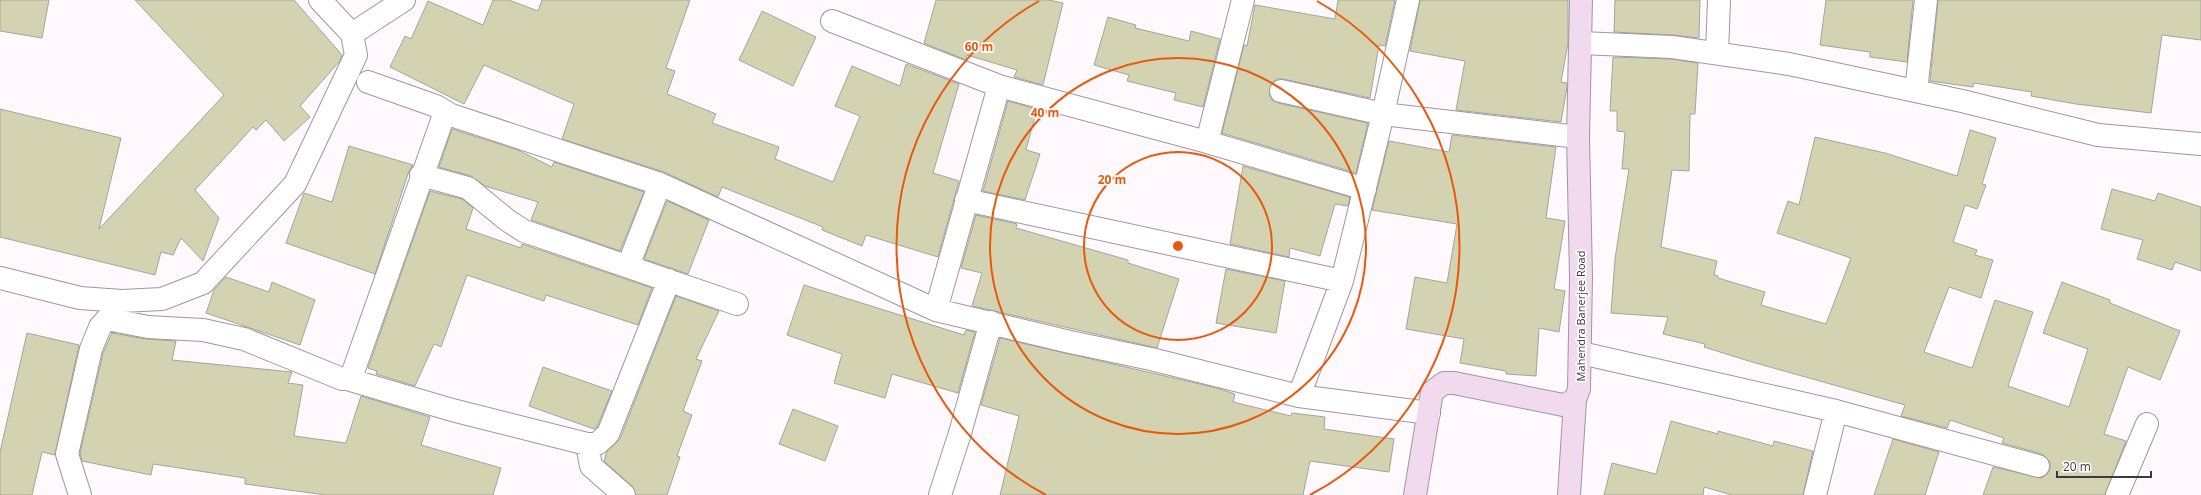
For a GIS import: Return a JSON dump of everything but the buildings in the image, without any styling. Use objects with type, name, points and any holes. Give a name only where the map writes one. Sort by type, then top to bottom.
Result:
[{"type":"street","points":[[0,278],[80,298],[122,301],[162,299],[203,283],[295,184],[356,55],[352,34],[320,0]]},
{"type":"street","points":[[352,34],[404,0]]},
{"type":"street","points":[[1207,142],[1243,0]]},
{"type":"street","points":[[1300,396],[1342,281],[1383,114],[1408,0]]},
{"type":"street","name":"Mahendra Banerjee Road","points":[[1569,495],[1575,400],[1579,389],[1581,353],[1578,136],[1582,0]]},
{"type":"street","points":[[1717,53],[1719,0]]},
{"type":"street","points":[[1916,91],[1926,0]]},
{"type":"street","points":[[832,21],[999,86],[1207,142],[1365,188]]},
{"type":"street","points":[[1581,43],[1672,47],[1789,64],[1916,91],[2098,135],[2201,144]]},
{"type":"street","points":[[368,82],[436,106],[445,112],[660,184],[936,310],[1300,396],[1429,413]]},
{"type":"street","points":[[936,310],[999,86]]},
{"type":"street","points":[[1281,91],[1383,114],[1578,136]]},
{"type":"street","points":[[347,379],[352,375],[421,175],[445,112]]},
{"type":"street","points":[[421,175],[468,188],[507,220],[524,231],[737,304]]},
{"type":"street","points":[[628,266],[660,184]]},
{"type":"street","points":[[966,200],[1342,281]]},
{"type":"street","points":[[80,495],[67,454],[91,349],[100,327],[107,319],[148,327],[203,330],[244,339],[342,379],[347,379],[452,410],[587,444],[597,444],[608,434],[669,280]]},
{"type":"street","points":[[940,495],[960,433],[991,322]]},
{"type":"street","points":[[1581,353],[1836,411],[2038,466]]},
{"type":"street","points":[[1415,495],[1432,392],[1444,383],[1454,382],[1563,405],[1575,400]]},
{"type":"street","points":[[1815,495],[1836,411]]},
{"type":"street","points":[[2117,495],[2147,424]]},
{"type":"street","points":[[587,444],[591,466],[624,495]]}]
